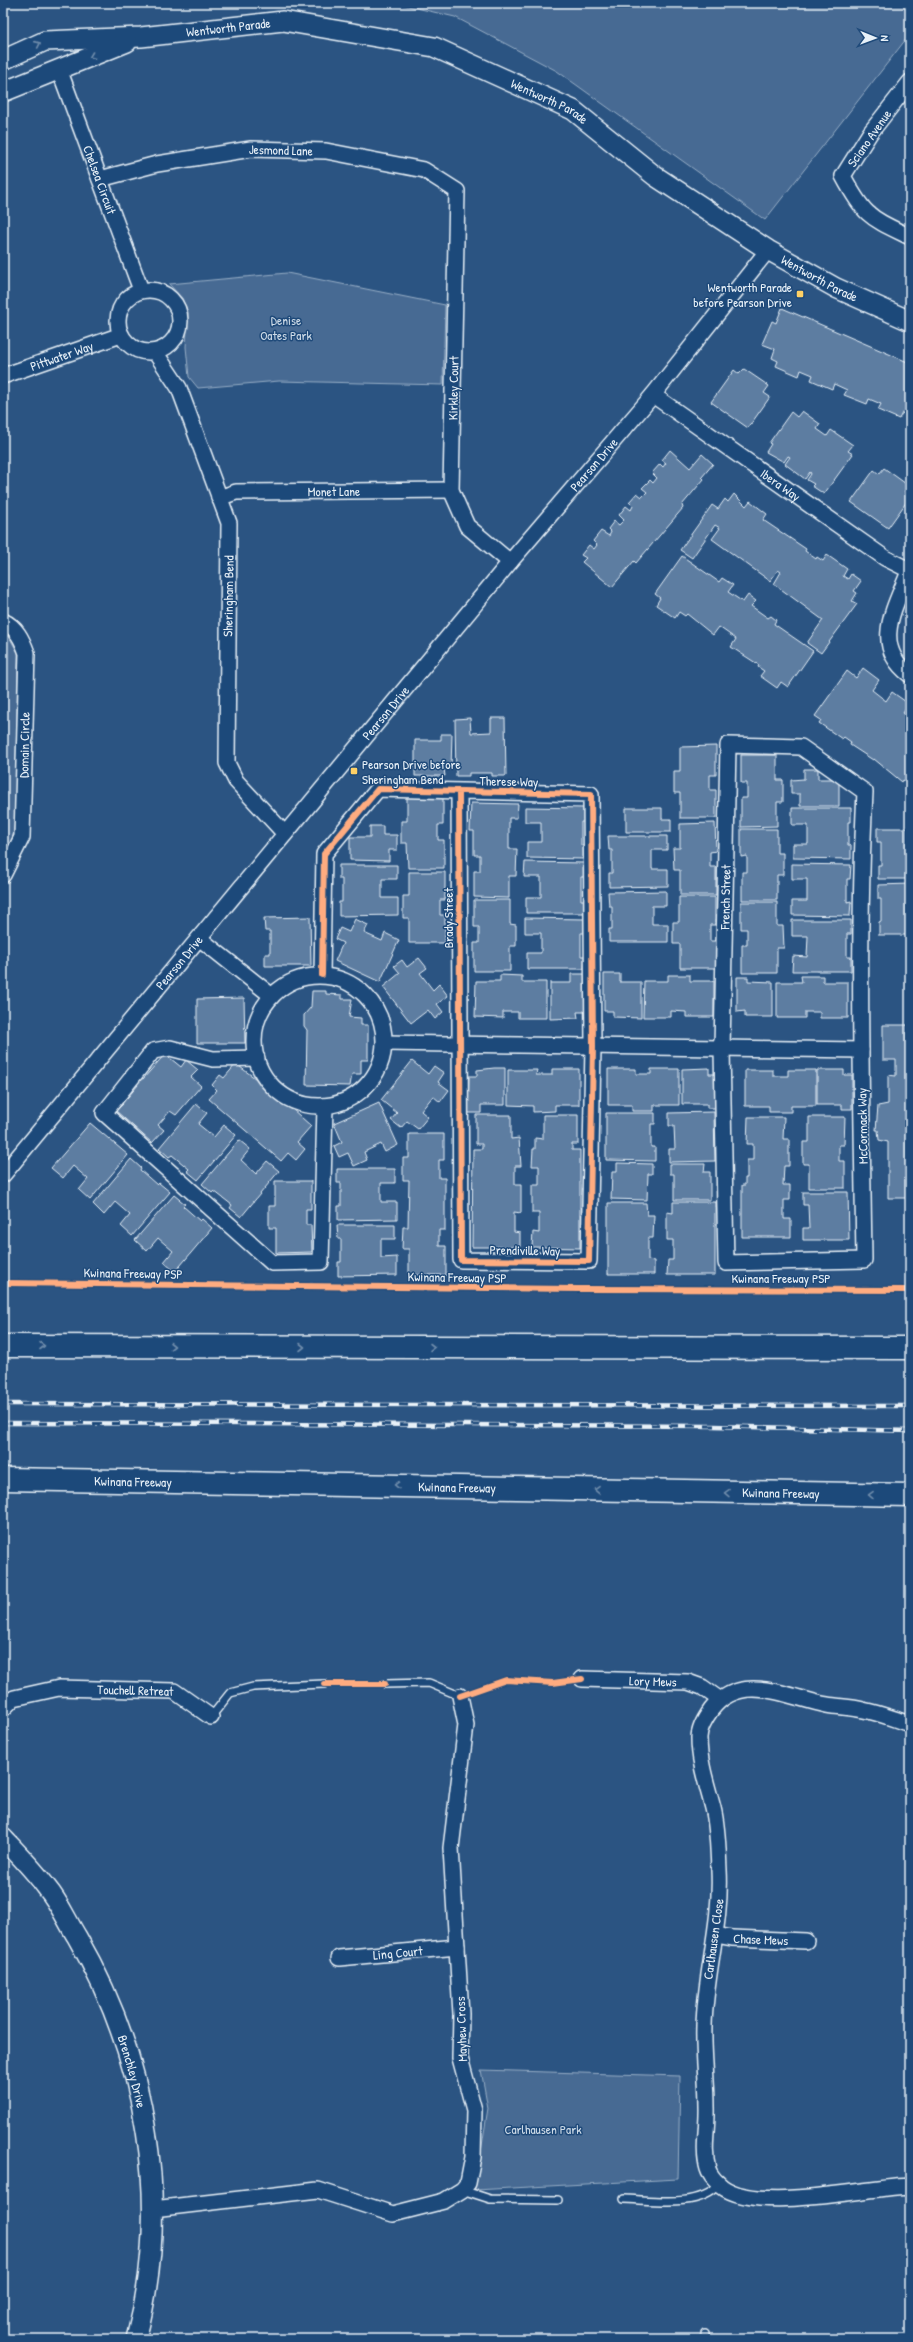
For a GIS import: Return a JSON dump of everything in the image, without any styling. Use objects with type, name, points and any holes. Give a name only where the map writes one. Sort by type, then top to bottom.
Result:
[{"type":"highway","points":[[3,1346],[910,1348]]},
{"type":"highway","name":"Kwinana Freeway","points":[[3,1479],[910,1495]]},
{"type":"street","name":"Wentworth Parade","points":[[3,60],[45,41],[141,37],[283,21],[434,47],[573,110],[655,176],[768,250],[836,288],[910,321]]},
{"type":"street","name":"Wentworth Parade","points":[[3,92],[141,37]]},
{"type":"street","name":"Chelsea Circuit","points":[[60,69],[141,290]]},
{"type":"street","name":"Sciano Avenue","points":[[910,82],[870,133],[843,176],[864,212],[873,219],[910,237]]},
{"type":"street","name":"Jesmond Lane","points":[[100,179],[157,164],[258,149],[326,151],[424,170],[457,191]]},
{"type":"street","name":"Kirkley Court","points":[[457,191],[451,490],[467,526],[510,562]]},
{"type":"street","name":"Pearson Drive","points":[[3,1175],[510,562],[653,395],[768,250]]},
{"type":"street","points":[[152,289],[162,292],[172,298],[179,310],[181,320],[179,331],[174,341],[166,348],[155,352],[144,352],[134,348],[121,335],[118,324],[119,314],[123,303],[131,295],[141,290],[152,289]]},
{"type":"street","name":"Pittwater Way","points":[[3,376],[121,335]]},
{"type":"street","name":"Sheringham Bend","points":[[155,352],[179,388],[229,523],[227,763],[236,781],[284,834]]},
{"type":"street","name":"Ibera Way","points":[[653,395],[885,558],[910,569]]},
{"type":"street","name":"Monet Lane","points":[[219,498],[236,492],[451,490]]},
{"type":"street","points":[[910,569],[889,629],[888,644],[893,658],[910,675]]},
{"type":"street","name":"Domain Circle","points":[[3,620],[10,624],[21,637],[27,653],[22,837],[3,875]]},
{"type":"street","name":"French Street","points":[[722,1049],[728,745]]},
{"type":"street","name":"McCormack Way","points":[[722,1049],[726,1263],[864,1260],[861,1050],[862,838],[865,792],[801,747],[728,745]]},
{"type":"street","name":"Therese Way","points":[[322,975],[324,854],[378,789],[591,794],[593,1047]]},
{"type":"street","name":"Brady Street","points":[[459,791],[460,1046]]},
{"type":"street","points":[[199,938],[272,996]]},
{"type":"street","points":[[322,975],[342,979],[360,989],[374,1004],[382,1023],[385,1043],[381,1062],[372,1079],[364,1088],[343,1102],[325,1106],[302,1104],[282,1094],[266,1078],[256,1058],[254,1036],[260,1015],[272,996],[292,982],[304,977],[322,975]]},
{"type":"street","points":[[385,1043],[460,1046],[861,1050]]},
{"type":"street","name":"Prendiville Way","points":[[460,1046],[461,1260],[517,1261],[589,1261],[593,1047]]},
{"type":"street","points":[[256,1058],[214,1059],[170,1048],[153,1051],[104,1113],[272,1263],[321,1262],[325,1106]]},
{"type":"street","name":"Lory Mews","points":[[582,1678],[688,1682],[702,1687],[719,1700]]},
{"type":"street","name":"Touchell Retreat","points":[[3,1709],[14,1698],[60,1688],[174,1691],[211,1717]]},
{"type":"street","name":"Carlhausen Close","points":[[910,1724],[862,1709],[828,1705],[773,1691],[753,1689],[736,1691],[719,1700],[709,1713],[699,1735],[700,1759],[714,1811],[718,1840],[720,1882],[716,1935],[704,2002],[703,2037],[707,2106],[705,2153],[708,2171],[719,2185],[737,2196],[791,2199],[889,2186],[910,2186]]},
{"type":"street","name":"Mayhew Cross","points":[[460,1696],[466,1725],[451,1848],[461,2014],[460,2058],[474,2110],[473,2157],[468,2183],[462,2190]]},
{"type":"street","name":"Brenchley Drive","points":[[3,1838],[48,1888],[103,1984],[131,2058],[143,2112],[153,2209],[147,2280],[136,2339]]},
{"type":"street","name":"Chase Mews","points":[[716,1935],[732,1938],[806,1941]]},
{"type":"street","name":"Ling Court","points":[[339,1958],[457,1947]]},
{"type":"street","points":[[153,2209],[318,2190],[392,2214],[444,2201],[462,2190]]},
{"type":"lane","name":"Touchell Retreat","points":[[211,1717],[230,1693],[253,1687],[324,1684]]},
{"type":"lane","name":"Mayhew Cross","points":[[385,1684],[429,1684],[460,1696]]},
{"type":"lane","points":[[624,2199],[699,2199],[713,2192],[719,2185]]},
{"type":"lane","points":[[462,2190],[490,2199],[558,2200]]},
{"type":"green space","points":[[395,3],[910,3],[910,34],[765,220],[557,71],[455,17]]},
{"type":"green space","name":"Denise Oates Park","points":[[287,273],[445,305],[443,385],[279,381],[198,388],[189,377],[186,347],[188,312],[182,298],[169,284]]},
{"type":"green space","points":[[3,631],[8,635],[18,653],[15,822],[11,847],[3,866]]},
{"type":"green space","name":"Carlhausen Park","points":[[481,2070],[680,2076],[678,2179],[475,2190],[488,2108]]},
{"type":"building","points":[[782,308],[910,363],[910,416],[902,413],[899,419],[878,410],[881,404],[869,399],[867,404],[844,395],[847,390],[834,384],[832,389],[811,380],[813,375],[801,370],[799,376],[776,366],[778,361],[772,358],[775,349],[762,344],[772,321],[776,323]]},
{"type":"building","points":[[744,369],[769,386],[764,393],[770,397],[748,428],[711,402],[734,370],[739,374]]},
{"type":"building","points":[[802,411],[820,424],[817,429],[827,436],[831,430],[853,445],[848,451],[853,454],[824,494],[812,486],[814,484],[807,480],[811,474],[810,472],[805,479],[785,464],[790,457],[788,456],[784,462],[766,452],[771,444],[769,443],[791,412],[797,417]]},
{"type":"building","points":[[670,450],[690,468],[702,454],[713,464],[702,477],[704,479],[682,505],[683,508],[636,563],[634,561],[612,587],[582,562],[586,558],[581,555],[589,545],[594,549],[597,545],[593,541],[601,531],[609,536],[611,532],[608,529],[614,521],[619,525],[624,520],[619,515],[626,506],[631,510],[633,506],[629,502],[637,493],[642,497],[647,492],[642,488],[650,480],[653,483],[657,478],[652,473],[660,464],[663,467],[666,463],[662,460]]},
{"type":"building","points":[[884,468],[909,486],[904,492],[910,497],[888,528],[851,502],[874,470],[879,474]]},
{"type":"building","points":[[734,494],[746,506],[750,501],[767,514],[763,520],[806,549],[805,551],[816,559],[817,557],[823,561],[827,555],[847,569],[843,576],[848,579],[851,574],[861,581],[854,591],[857,593],[852,601],[857,604],[821,653],[807,643],[823,620],[774,584],[781,572],[778,570],[770,581],[712,539],[720,528],[715,525],[692,558],[680,550],[712,505],[718,509],[725,499],[728,502]]},
{"type":"building","points":[[682,556],[719,582],[722,578],[733,585],[728,592],[743,602],[748,595],[756,601],[751,606],[768,618],[771,616],[776,620],[774,624],[813,651],[788,687],[781,682],[777,688],[760,676],[764,671],[758,667],[759,665],[731,647],[736,639],[719,627],[713,635],[687,614],[685,616],[679,612],[675,618],[656,605],[660,598],[655,594]]},
{"type":"building","points":[[863,668],[879,680],[872,690],[886,701],[892,692],[909,704],[903,713],[910,717],[910,785],[903,780],[902,782],[874,759],[873,760],[850,745],[851,742],[844,737],[842,739],[819,723],[821,720],[815,716],[847,671],[856,678]]},
{"type":"building","points":[[470,718],[471,733],[491,732],[491,718],[505,718],[506,776],[492,776],[492,773],[469,773],[469,776],[456,776],[455,719]]},
{"type":"building","points":[[441,734],[452,734],[451,769],[444,769],[445,776],[415,776],[415,740],[441,740]]},
{"type":"building","points":[[716,746],[716,775],[710,775],[710,790],[716,790],[716,818],[680,818],[680,793],[674,793],[674,771],[680,771],[680,747]]},
{"type":"building","points":[[741,755],[777,755],[777,780],[783,780],[783,802],[777,802],[777,826],[741,827],[741,798],[747,798],[747,783],[741,783]]},
{"type":"building","points":[[804,769],[818,769],[818,779],[839,779],[839,806],[800,806],[800,794],[791,794],[791,780],[804,779]]},
{"type":"building","points":[[407,797],[443,797],[443,825],[438,825],[438,840],[444,840],[444,868],[408,868],[407,843],[401,843],[401,821],[407,821]]},
{"type":"building","points":[[471,803],[518,804],[517,818],[509,818],[509,849],[517,849],[516,876],[509,876],[509,898],[474,897],[474,871],[480,871],[480,855],[474,855],[474,831],[470,831]]},
{"type":"building","points":[[525,807],[585,808],[584,822],[581,822],[581,845],[585,845],[585,859],[527,858],[527,842],[541,842],[541,822],[525,822]]},
{"type":"building","points":[[626,808],[662,808],[662,819],[671,819],[671,832],[626,832]]},
{"type":"building","points":[[792,808],[851,808],[851,822],[848,822],[848,845],[851,845],[851,859],[793,858],[793,844],[808,844],[808,825],[792,825]]},
{"type":"building","points":[[715,823],[716,851],[710,852],[710,867],[716,867],[716,895],[680,895],[680,870],[674,870],[673,848],[680,848],[680,824]]},
{"type":"building","points":[[370,826],[383,826],[383,835],[397,835],[397,850],[389,850],[389,861],[350,860],[350,837],[370,837]]},
{"type":"building","points":[[877,828],[910,828],[910,879],[878,879],[878,865],[881,865],[881,842],[877,842]]},
{"type":"building","points":[[741,829],[777,829],[777,853],[783,853],[783,875],[777,875],[777,900],[742,900],[742,872],[747,872],[747,856],[741,857]]},
{"type":"building","points":[[608,836],[667,836],[667,850],[652,850],[652,869],[668,869],[668,886],[609,887],[609,873],[612,873],[612,850],[609,850]]},
{"type":"building","points":[[525,862],[584,863],[584,877],[581,877],[581,900],[584,900],[584,913],[526,913],[526,897],[541,897],[541,877],[524,877]]},
{"type":"building","points":[[792,864],[851,865],[850,879],[847,879],[847,902],[851,901],[850,916],[792,915],[792,901],[807,901],[807,879],[792,879]]},
{"type":"building","points":[[339,865],[397,865],[397,879],[382,879],[382,898],[398,898],[398,915],[339,916],[339,902],[342,902],[342,879],[339,879]]},
{"type":"building","points":[[409,872],[445,872],[445,900],[440,900],[440,915],[445,915],[445,943],[409,943],[409,918],[403,918],[403,896],[409,896]]},
{"type":"building","points":[[910,884],[910,935],[879,935],[879,922],[881,921],[881,899],[878,899],[878,885]]},
{"type":"building","points":[[666,891],[666,906],[652,906],[652,924],[668,924],[668,942],[609,942],[609,929],[612,929],[612,906],[609,906],[608,892]]},
{"type":"building","points":[[679,897],[715,897],[715,925],[710,925],[710,941],[716,941],[716,968],[680,968],[680,944],[673,944],[673,922],[679,922]]},
{"type":"building","points":[[474,900],[510,900],[510,924],[516,925],[516,946],[510,946],[510,971],[474,971],[474,943],[479,943],[479,927],[474,927]]},
{"type":"building","points":[[741,902],[777,902],[777,926],[783,926],[784,948],[777,948],[777,973],[742,973],[742,945],[747,945],[747,929],[741,929]]},
{"type":"building","points":[[310,917],[311,966],[265,966],[265,954],[270,954],[270,931],[265,931],[264,918]]},
{"type":"building","points":[[525,918],[585,919],[584,933],[581,933],[581,956],[585,956],[584,969],[527,969],[527,953],[541,953],[541,933],[525,933]]},
{"type":"building","points":[[355,919],[368,925],[364,933],[382,941],[385,933],[399,940],[380,982],[335,961],[343,943],[335,939],[340,928],[349,932]]},
{"type":"building","points":[[792,920],[851,920],[851,934],[847,934],[847,957],[851,957],[851,971],[792,971],[793,956],[807,957],[808,936],[792,936]]},
{"type":"building","points":[[419,958],[427,968],[420,973],[433,990],[439,984],[448,996],[437,1004],[443,1012],[435,1019],[428,1010],[411,1023],[383,987],[400,973],[394,966],[402,960],[407,967]]},
{"type":"building","points":[[571,974],[586,974],[586,1012],[577,1012],[578,1018],[550,1019],[550,983],[571,983]]},
{"type":"building","points":[[604,974],[620,974],[620,982],[641,982],[641,1018],[613,1017],[613,1011],[604,1011]]},
{"type":"building","points":[[500,975],[522,976],[522,982],[546,982],[546,1018],[518,1018],[518,1012],[503,1012],[503,1018],[475,1017],[476,981],[500,981]]},
{"type":"building","points":[[668,975],[690,975],[690,981],[714,981],[714,1017],[686,1017],[686,1012],[671,1011],[671,1017],[643,1017],[644,981],[668,981]]},
{"type":"building","points":[[801,976],[823,976],[823,982],[848,982],[848,1018],[820,1018],[820,1012],[805,1012],[805,1018],[777,1018],[777,982],[802,982]]},
{"type":"building","points":[[737,977],[748,977],[748,981],[773,982],[773,1017],[745,1017],[745,1011],[737,1012]]},
{"type":"building","points":[[312,991],[326,991],[326,994],[342,995],[342,999],[352,999],[349,1017],[361,1018],[361,1025],[368,1025],[368,1060],[361,1060],[361,1074],[352,1074],[350,1086],[306,1085],[307,1030],[304,1026],[304,1015],[311,1007]]},
{"type":"building","points":[[244,998],[245,1043],[197,1043],[197,999]]},
{"type":"building","points":[[883,1025],[910,1025],[910,1198],[888,1198],[888,1142],[879,1140],[878,1130],[876,1130],[878,1106],[888,1104],[888,1075],[896,1076],[896,1060],[883,1060]]},
{"type":"building","points":[[165,1054],[181,1067],[186,1060],[198,1070],[191,1077],[201,1086],[176,1115],[170,1111],[158,1125],[164,1130],[152,1143],[116,1111],[123,1104],[120,1102],[126,1096],[127,1098],[138,1085],[136,1084],[141,1078],[143,1079]]},
{"type":"building","points":[[412,1061],[428,1074],[434,1066],[444,1073],[438,1082],[449,1090],[440,1102],[433,1096],[421,1111],[428,1117],[418,1129],[407,1121],[401,1128],[391,1120],[397,1113],[381,1100]]},
{"type":"building","points":[[236,1064],[263,1084],[279,1101],[281,1099],[311,1126],[297,1142],[305,1149],[296,1160],[288,1153],[281,1161],[209,1099],[217,1090],[212,1085],[220,1075],[224,1078]]},
{"type":"building","points":[[505,1068],[505,1105],[481,1105],[481,1113],[468,1113],[469,1076],[477,1076],[477,1070]]},
{"type":"building","points":[[709,1068],[709,1074],[717,1074],[717,1108],[707,1108],[707,1104],[682,1104],[682,1069]]},
{"type":"building","points":[[552,1069],[579,1069],[579,1105],[555,1105],[555,1111],[533,1112],[533,1106],[508,1105],[508,1070],[537,1070],[536,1075],[552,1075]]},
{"type":"building","points":[[608,1069],[636,1069],[636,1074],[651,1074],[651,1069],[679,1069],[679,1105],[654,1105],[654,1111],[632,1111],[632,1105],[608,1105]]},
{"type":"building","points":[[745,1070],[773,1070],[773,1076],[788,1076],[788,1070],[816,1070],[816,1106],[791,1106],[791,1112],[769,1112],[769,1106],[745,1106]]},
{"type":"building","points":[[817,1070],[844,1070],[844,1075],[852,1075],[852,1109],[842,1109],[842,1105],[817,1105]]},
{"type":"building","points":[[379,1103],[398,1145],[385,1152],[381,1144],[364,1152],[367,1160],[354,1166],[348,1153],[339,1157],[334,1146],[342,1142],[334,1123]]},
{"type":"building","points":[[196,1104],[207,1113],[198,1124],[214,1137],[224,1125],[236,1135],[198,1180],[187,1171],[189,1169],[172,1155],[169,1157],[159,1148]]},
{"type":"building","points":[[714,1112],[715,1161],[669,1162],[669,1149],[675,1149],[674,1126],[669,1126],[669,1113]]},
{"type":"building","points":[[606,1113],[655,1113],[655,1124],[651,1124],[651,1147],[655,1147],[655,1161],[606,1160]]},
{"type":"building","points":[[476,1115],[511,1115],[511,1139],[519,1138],[521,1166],[515,1166],[515,1185],[521,1185],[521,1213],[514,1212],[514,1232],[520,1233],[520,1247],[472,1247],[473,1149],[482,1149],[482,1144],[476,1144]]},
{"type":"building","points":[[543,1115],[578,1115],[578,1144],[572,1144],[572,1150],[580,1150],[580,1248],[532,1247],[533,1232],[539,1233],[539,1213],[532,1213],[532,1185],[539,1185],[539,1166],[532,1166],[533,1149],[535,1149],[535,1138],[543,1139]]},
{"type":"building","points":[[748,1117],[784,1117],[783,1139],[789,1139],[789,1166],[784,1166],[783,1185],[790,1185],[790,1200],[784,1200],[784,1219],[791,1219],[791,1237],[742,1237],[742,1185],[745,1185],[745,1178],[747,1178],[747,1160],[753,1160],[753,1144],[747,1144]]},
{"type":"building","points":[[809,1117],[845,1117],[844,1145],[839,1145],[839,1161],[845,1161],[845,1188],[809,1188],[809,1164],[803,1164],[803,1142],[809,1142]]},
{"type":"building","points":[[90,1123],[128,1155],[90,1200],[79,1190],[88,1179],[73,1166],[63,1178],[51,1168]]},
{"type":"building","points":[[409,1134],[444,1134],[444,1160],[439,1160],[439,1178],[445,1178],[445,1230],[439,1230],[439,1246],[446,1246],[446,1275],[409,1275],[409,1249],[402,1249],[403,1227],[408,1227],[409,1180],[403,1180],[403,1158],[409,1158]]},
{"type":"building","points":[[239,1140],[250,1149],[241,1160],[256,1174],[267,1161],[279,1171],[241,1217],[230,1208],[232,1205],[214,1191],[212,1193],[202,1184]]},
{"type":"building","points":[[131,1159],[141,1168],[140,1170],[157,1185],[159,1183],[170,1192],[132,1236],[121,1226],[130,1215],[115,1202],[104,1215],[93,1204]]},
{"type":"building","points":[[617,1163],[652,1164],[652,1174],[648,1174],[647,1200],[611,1199],[612,1172],[617,1172]]},
{"type":"building","points":[[670,1164],[705,1164],[704,1172],[710,1172],[710,1200],[674,1200],[674,1174],[670,1174]]},
{"type":"building","points":[[337,1169],[395,1169],[395,1183],[381,1183],[381,1202],[397,1202],[397,1219],[338,1220],[338,1206],[341,1206],[341,1183],[337,1183]]},
{"type":"building","points":[[275,1181],[311,1181],[311,1209],[306,1209],[306,1225],[311,1225],[312,1252],[276,1253],[276,1228],[269,1228],[269,1206],[275,1206]]},
{"type":"building","points":[[803,1192],[848,1192],[849,1240],[803,1240],[803,1228],[809,1228],[808,1205],[803,1205]]},
{"type":"building","points":[[174,1195],[185,1204],[183,1206],[200,1221],[202,1219],[212,1228],[175,1272],[164,1262],[173,1251],[158,1238],[147,1251],[135,1240]]},
{"type":"building","points":[[673,1202],[715,1202],[715,1275],[667,1275],[668,1260],[673,1260],[673,1240],[667,1240],[667,1212],[673,1213]]},
{"type":"building","points":[[608,1203],[646,1203],[647,1215],[654,1215],[653,1238],[648,1238],[648,1260],[654,1261],[654,1274],[608,1274]]},
{"type":"building","points":[[337,1225],[395,1225],[395,1239],[381,1239],[381,1258],[397,1257],[397,1275],[338,1276],[338,1262],[341,1262],[341,1239],[338,1239]]},
{"type":"railway","points":[[3,1404],[910,1406]]},
{"type":"railway","points":[[3,1423],[713,1426],[910,1431]]},
{"type":"cycle path","points":[[322,975],[324,854],[378,789],[591,794],[593,1047],[589,1261],[461,1260],[459,791]]},
{"type":"cycle path","name":"Kwinana Freeway PSP","points":[[3,1283],[579,1289],[910,1290]]},
{"type":"cycle path","points":[[460,1696],[506,1680],[553,1683],[582,1679]]},
{"type":"cycle path","points":[[324,1684],[385,1684]]},
{"type":"place","name":"Wentworth Parade before Pearson Drive","points":[[800,294]]},
{"type":"place","name":"Pearson Drive before Sheringham Bend","points":[[354,771]]}]
